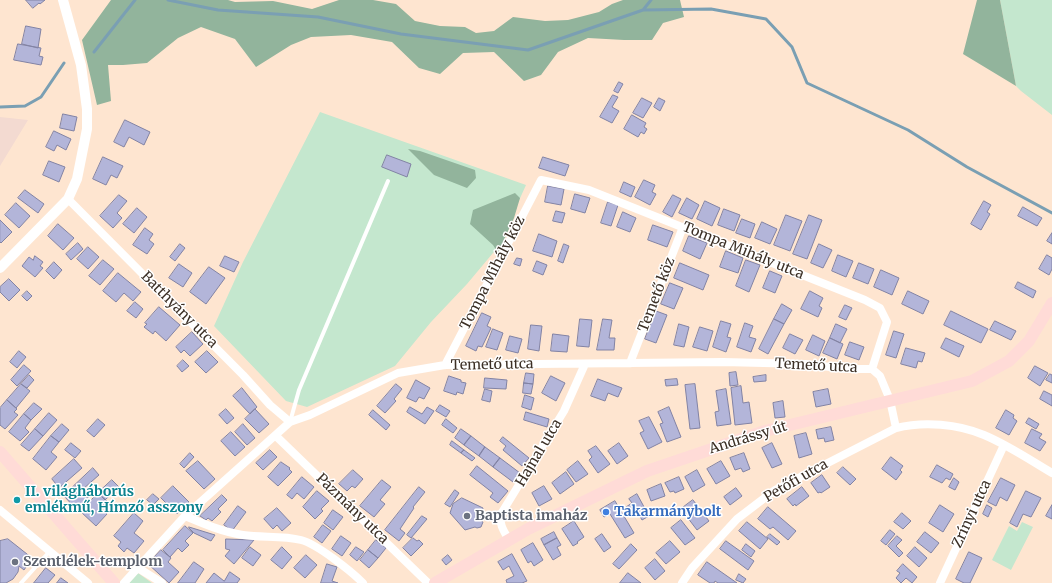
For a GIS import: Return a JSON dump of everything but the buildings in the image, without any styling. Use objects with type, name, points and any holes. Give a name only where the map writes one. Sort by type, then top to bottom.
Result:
[{"type":"main road","name":"Andrássy út","points":[[436,583],[509,540],[647,471],[765,431],[972,381],[1009,362],[1029,341],[1052,303]]},
{"type":"main road","points":[[0,452],[114,583]]},
{"type":"street","points":[[0,268],[68,199],[77,179],[87,129],[87,109],[81,65],[63,0]]},
{"type":"street","name":"Tompa Mihály utca","points":[[541,180],[589,190],[865,300],[880,308],[887,322],[872,370]]},
{"type":"street","name":"Tompa Mihály köz","points":[[446,366],[541,180]]},
{"type":"street","name":"Batthyány utca","points":[[68,199],[243,375],[270,405],[290,422]]},
{"type":"street","name":"Temető köz","points":[[630,363],[683,227]]},
{"type":"street","name":"Temető utca","points":[[124,583],[185,516],[290,422],[310,415],[398,373],[446,366],[723,362],[805,364],[847,369],[872,370],[880,376],[890,400],[896,428]]},
{"type":"street","name":"Hajnal utca","points":[[509,540],[502,528],[500,520],[501,514],[564,411],[585,364]]},
{"type":"street","name":"Petőfi utca","points":[[682,583],[692,568],[737,519],[774,490],[896,428],[912,424],[955,427],[984,435],[1052,473]]},
{"type":"street","name":"Pázmány utca","points":[[276,436],[428,583]]},
{"type":"street","name":"Zrínyi utca","points":[[940,583],[1004,445]]},
{"type":"street","points":[[0,510],[88,583]]},
{"type":"street","points":[[185,516],[218,529],[243,535],[302,540],[322,551],[364,583]]},
{"type":"street","points":[[138,568],[162,583]]},
{"type":"lane","points":[[290,422],[299,390],[388,181]]},
{"type":"lane","points":[[21,583],[50,551]]},
{"type":"shaded area","points":[[0,117],[28,120],[0,166]]},
{"type":"green space","points":[[111,0],[228,0],[235,2],[273,1],[312,9],[339,0],[373,0],[396,4],[415,21],[440,26],[465,27],[476,33],[494,31],[513,17],[545,21],[568,20],[599,12],[612,4],[623,0],[680,0],[684,17],[663,23],[652,40],[588,38],[558,52],[541,75],[524,81],[494,52],[463,53],[440,74],[419,68],[392,42],[351,35],[311,37],[291,45],[256,67],[235,39],[201,27],[178,38],[147,63],[108,65],[111,101],[97,105],[82,40]]},
{"type":"green space","points":[[977,0],[1000,0],[1016,86],[963,54]]},
{"type":"green space","points":[[1000,0],[1052,0],[1052,115],[1016,86]]},
{"type":"green space","points":[[320,112],[526,185],[498,247],[467,284],[431,322],[395,366],[307,407],[286,401],[214,326],[243,262]]},
{"type":"green space","points":[[408,149],[420,151],[475,170],[476,178],[467,188],[434,175]]},
{"type":"green space","points":[[515,193],[520,198],[514,218],[498,253],[493,245],[470,224],[473,210]]},
{"type":"green space","points":[[1022,522],[1033,527],[1011,570],[992,560],[1009,526],[1017,531]]},
{"type":"green space","points":[[138,573],[152,583],[129,583]]},
{"type":"waterway","points":[[94,52],[135,0]]},
{"type":"waterway","points":[[168,0],[218,10],[318,17],[401,34],[528,50],[643,10],[651,0]]},
{"type":"waterway","points":[[644,10],[711,9],[766,19],[792,47],[807,83],[908,130],[967,167],[1052,213]]},
{"type":"waterway","points":[[0,107],[25,106],[41,97],[64,63]]},
{"type":"place","name":"II. világháborús emlékmű, Hímző asszony","points":[[17,500]]},
{"type":"place","name":"Takarmánybolt","points":[[606,512]]},
{"type":"place","name":"Baptista imaház","points":[[467,516]]},
{"type":"place","name":"Szentlélek-templom","points":[[15,562]]}]
